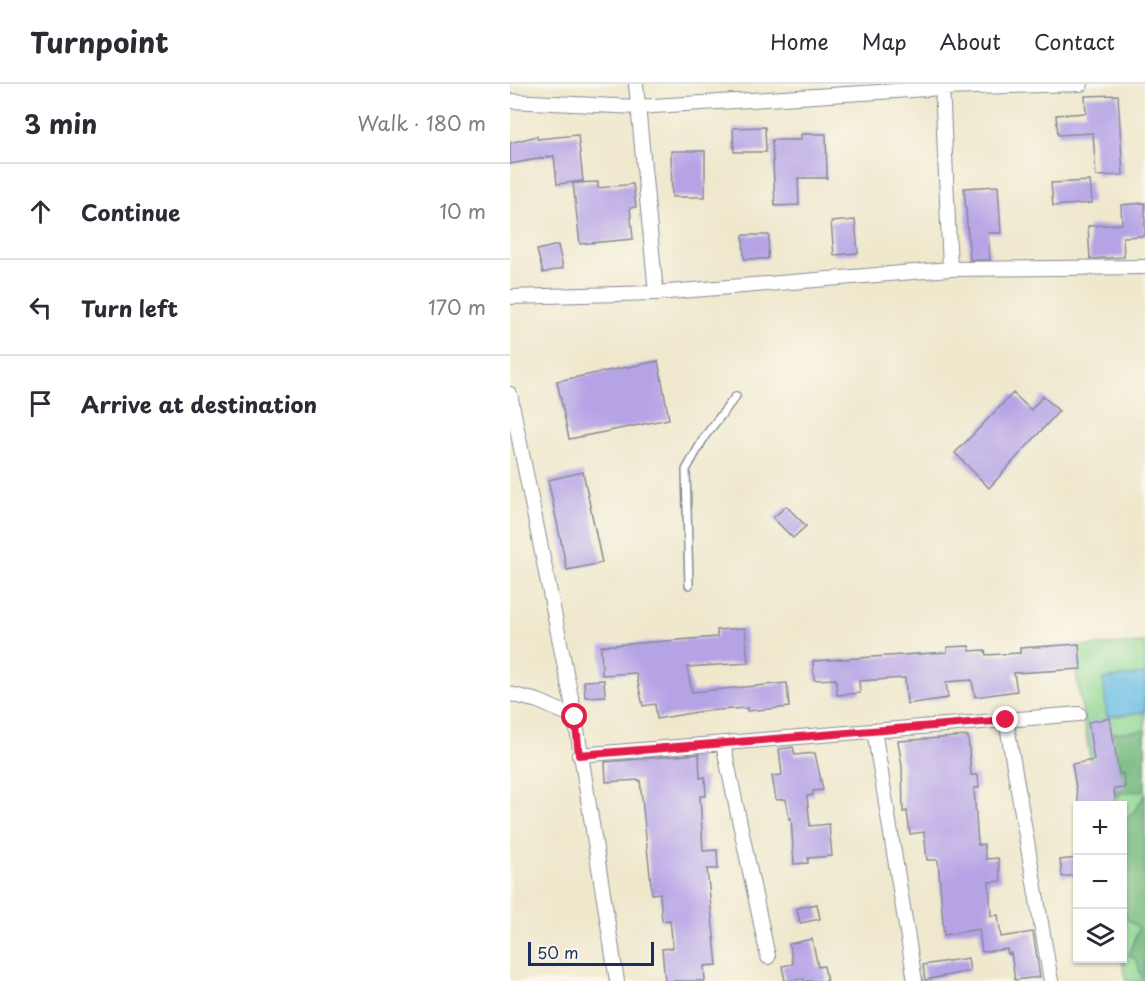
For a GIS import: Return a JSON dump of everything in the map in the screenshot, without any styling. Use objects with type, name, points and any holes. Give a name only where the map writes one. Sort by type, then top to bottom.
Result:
[{"type":"street","points":[[636,84],[656,293]]},
{"type":"street","points":[[510,101],[637,107],[942,86],[1081,84]]},
{"type":"street","points":[[942,86],[950,269]]},
{"type":"street","points":[[510,297],[656,293],[950,269],[1145,267]]},
{"type":"street","points":[[510,394],[575,717],[579,755],[617,981]]},
{"type":"street","points":[[510,694],[538,701],[575,717]]},
{"type":"street","points":[[579,755],[1079,714]]},
{"type":"street","points":[[1006,720],[1052,981]]},
{"type":"street","points":[[874,730],[915,981]]},
{"type":"street","points":[[723,743],[768,957]]},
{"type":"lane","points":[[689,585],[686,470],[705,436],[736,396]]},
{"type":"green space","points":[[1145,643],[1145,981],[1126,981],[1123,963],[1127,963],[1127,801],[1097,801],[1072,647]]},
{"type":"green space","points":[[1145,730],[1145,790],[1121,793],[1117,798],[1109,771],[1105,734]]},
{"type":"green space","points":[[1145,795],[1145,981],[1143,981],[1137,961],[1129,955],[1139,928],[1127,919],[1127,816],[1133,813]]},
{"type":"water","points":[[1145,674],[1145,712],[1107,717],[1103,679]]},
{"type":"building","points":[[1118,95],[1123,175],[1096,176],[1093,133],[1058,135],[1056,115],[1086,113],[1085,96]]},
{"type":"building","points":[[765,127],[766,152],[734,152],[733,128]]},
{"type":"building","points":[[801,134],[826,134],[827,178],[798,178],[799,205],[775,206],[772,140],[801,140]]},
{"type":"building","points":[[578,135],[583,181],[557,184],[554,156],[510,164],[510,143],[537,136],[537,139]]},
{"type":"building","points":[[671,151],[705,151],[705,197],[672,197]]},
{"type":"building","points":[[1090,181],[1092,203],[1053,206],[1051,183]]},
{"type":"building","points":[[598,182],[598,188],[633,184],[636,207],[630,208],[633,239],[580,244],[573,183]]},
{"type":"building","points":[[998,186],[1001,233],[988,233],[990,260],[970,260],[964,188]]},
{"type":"building","points":[[1145,203],[1145,236],[1123,237],[1124,257],[1090,259],[1088,226],[1122,224],[1121,205]]},
{"type":"building","points":[[855,220],[858,253],[834,255],[831,222]]},
{"type":"building","points":[[743,235],[769,235],[768,259],[744,259]]},
{"type":"building","points":[[558,245],[563,268],[543,273],[537,250]]},
{"type":"building","points":[[658,361],[669,419],[569,439],[557,381]]},
{"type":"building","points":[[1013,393],[1031,410],[1043,396],[1059,411],[989,488],[955,453]]},
{"type":"building","points":[[583,472],[602,563],[567,570],[548,480]]},
{"type":"building","points":[[786,506],[806,526],[793,538],[773,518]]},
{"type":"building","points":[[745,628],[748,663],[687,667],[692,692],[787,683],[789,707],[747,711],[747,708],[703,711],[657,719],[655,704],[643,706],[636,673],[602,675],[601,646],[717,637],[717,630]]},
{"type":"building","points":[[1079,644],[1081,669],[1014,673],[1017,691],[975,697],[972,680],[946,682],[948,698],[907,704],[905,678],[859,681],[860,693],[837,695],[836,679],[814,680],[813,661],[947,652],[947,647],[969,646],[970,651],[985,650],[986,655],[1020,653],[1020,648]]},
{"type":"building","points":[[604,680],[605,696],[585,697],[584,681]]},
{"type":"building","points":[[1110,718],[1119,774],[1123,773],[1125,788],[1114,789],[1115,801],[1078,801],[1072,764],[1094,760],[1088,722]]},
{"type":"building","points":[[968,736],[971,775],[978,775],[979,788],[974,788],[978,845],[984,844],[986,859],[998,858],[1001,881],[989,882],[991,916],[998,915],[1001,937],[1033,932],[1040,977],[1015,980],[1011,953],[1008,954],[1007,949],[982,952],[979,929],[944,935],[938,860],[927,860],[924,832],[910,834],[907,811],[903,812],[902,766],[898,741]]},
{"type":"building","points":[[793,747],[795,755],[815,753],[823,790],[813,791],[813,795],[807,796],[810,826],[829,824],[832,856],[808,858],[808,863],[794,864],[791,818],[789,819],[786,799],[776,800],[772,776],[782,775],[779,749]]},
{"type":"building","points":[[699,754],[700,778],[705,777],[706,796],[700,796],[703,851],[717,850],[718,869],[707,869],[717,965],[704,966],[705,981],[665,981],[662,949],[673,948],[670,920],[662,921],[660,893],[652,894],[640,780],[606,782],[605,762]]},
{"type":"building","points":[[1073,858],[1073,876],[1062,877],[1060,860]]},
{"type":"building","points":[[817,904],[820,919],[800,923],[797,908]]},
{"type":"building","points":[[812,939],[818,967],[824,966],[827,981],[804,981],[804,979],[785,981],[782,966],[793,964],[789,944]]},
{"type":"building","points":[[968,958],[970,971],[925,980],[923,965]]},
{"type":"route","points":[[575,717],[579,755],[1006,720]]}]
